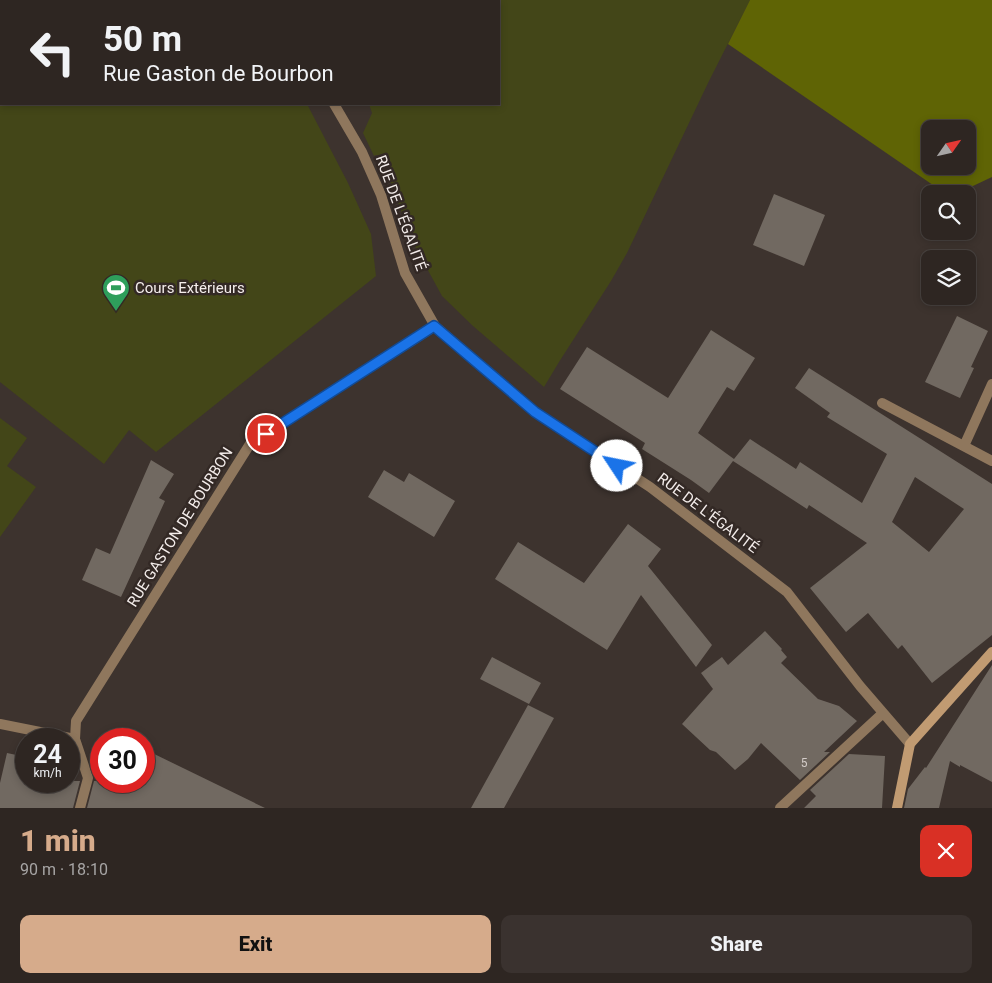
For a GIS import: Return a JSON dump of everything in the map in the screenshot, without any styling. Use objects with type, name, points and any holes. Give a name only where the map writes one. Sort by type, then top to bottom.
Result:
[{"type":"street","name":"RUE DE L'ÉGALITÉ","points":[[335,105],[362,152],[380,195],[405,273],[434,326],[535,412],[650,488],[787,592],[860,686],[910,744]]},
{"type":"street","name":"RUE GASTON DE BOURBON","points":[[76,728],[76,721],[250,444],[434,326]]},
{"type":"street","points":[[964,446],[992,384]]},
{"type":"street","points":[[882,403],[992,462]]},
{"type":"street","points":[[897,808],[910,744],[992,652]]},
{"type":"street","points":[[780,808],[883,713]]},
{"type":"street","points":[[0,724],[20,728]]},
{"type":"street","points":[[80,754],[88,778],[80,808]]},
{"type":"green space","points":[[500,0],[750,0],[627,253],[544,387],[473,326],[442,296],[412,241],[414,237],[410,224],[406,224],[381,157],[374,156],[363,133],[372,113],[369,105],[500,105]]},
{"type":"green space","points":[[0,105],[308,105],[348,183],[371,234],[376,276],[156,452],[129,430],[104,464],[0,382]]},
{"type":"green space","points":[[0,418],[27,438],[7,466],[36,487],[0,537]]},
{"type":"shaded area","points":[[750,0],[992,0],[992,177],[975,185],[933,185],[728,44]]},
{"type":"building","points":[[774,194],[825,215],[804,266],[753,245]]},
{"type":"building","points":[[957,316],[988,331],[971,367],[974,368],[960,398],[925,382]]},
{"type":"building","points":[[711,330],[755,358],[734,391],[727,387],[698,433],[734,459],[750,439],[796,469],[800,462],[862,503],[887,454],[827,417],[830,413],[795,388],[809,368],[992,484],[992,635],[932,683],[902,645],[898,649],[868,613],[846,632],[810,588],[867,543],[809,505],[807,509],[733,461],[709,493],[642,449],[645,443],[560,389],[587,347],[668,398]],"holes":[[[915,477],[964,509],[929,552],[892,522]]]},
{"type":"building","points":[[151,460],[174,474],[159,498],[165,501],[121,597],[82,580],[96,548],[110,554]]},
{"type":"building","points":[[384,470],[404,482],[409,473],[455,501],[434,537],[368,497]]},
{"type":"building","points":[[628,524],[661,549],[648,566],[712,645],[696,667],[641,595],[607,650],[495,579],[518,542],[584,583]]},
{"type":"building","points":[[765,631],[787,657],[781,663],[818,699],[839,706],[857,721],[824,752],[830,752],[800,780],[761,743],[748,759],[735,770],[682,724],[713,689],[701,673],[722,657],[728,665]]},
{"type":"building","points":[[492,657],[541,683],[529,704],[480,679]]},
{"type":"building","points":[[992,665],[992,782],[950,761],[939,808],[904,808],[908,789],[926,768]]},
{"type":"building","points":[[528,705],[554,718],[504,808],[471,808]]},
{"type":"building","points":[[7,753],[15,755],[15,793],[77,793],[73,808],[0,808],[0,783]]},
{"type":"building","points":[[155,754],[265,808],[87,808],[91,793],[155,793]]},
{"type":"building","points":[[849,754],[885,756],[882,808],[804,808],[816,796],[810,790]]},
{"type":"place","name":"Cours Extérieurs","points":[[116,312]]},
{"type":"route","points":[[266,434],[434,326],[535,412],[617,466]]}]
